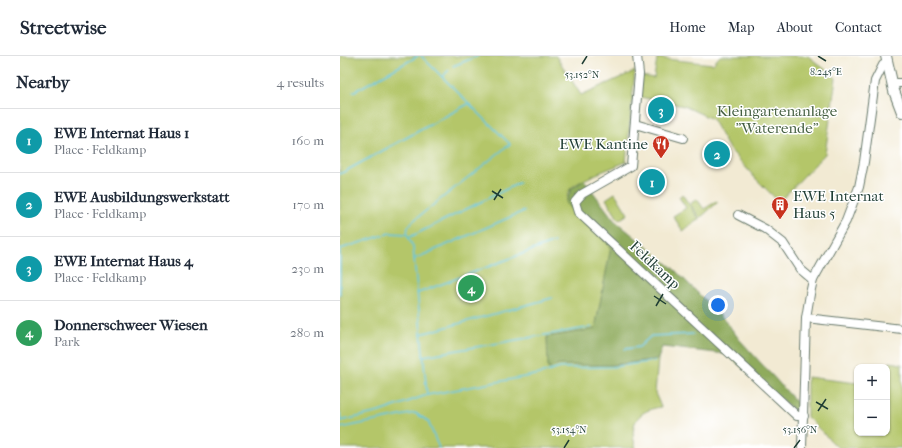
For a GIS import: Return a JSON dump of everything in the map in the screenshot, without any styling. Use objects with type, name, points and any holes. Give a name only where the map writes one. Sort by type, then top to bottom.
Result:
[{"type":"main road","points":[[887,60],[897,83],[902,112]]},
{"type":"street","name":"Feldkamp","points":[[637,56],[639,74],[631,166],[577,198],[575,207],[578,212],[797,416],[804,416]]},
{"type":"street","points":[[802,448],[806,318],[813,280],[846,221],[859,187],[864,162],[875,81],[879,71],[887,60]]},
{"type":"street","points":[[635,124],[683,138]]},
{"type":"street","points":[[738,215],[765,229],[783,243],[800,269],[813,280]]},
{"type":"street","points":[[806,318],[902,328]]},
{"type":"green space","points":[[340,56],[556,56],[581,95],[635,71],[626,162],[574,185],[569,191],[566,204],[611,247],[595,329],[547,337],[549,369],[559,365],[612,365],[658,359],[655,393],[661,407],[646,411],[636,420],[633,432],[636,448],[340,448]]},
{"type":"green space","name":"Kleingartenanlage \"Waterende\"","points":[[720,56],[808,56],[836,78],[825,154],[779,202],[756,179],[728,147],[712,119],[684,106],[640,97],[641,76],[654,78],[657,58],[713,64]]},
{"type":"green space","points":[[584,180],[614,220],[674,269],[725,320],[739,339],[800,406],[795,411],[726,354],[662,347],[658,359],[612,365],[559,365],[548,369],[547,337],[595,329],[611,247],[566,204],[571,189]]},
{"type":"green space","points":[[615,193],[628,214],[619,220],[606,199]]},
{"type":"green space","points":[[682,194],[699,219],[683,231],[673,216],[686,208],[679,197]]},
{"type":"green space","points":[[697,199],[704,209],[717,201],[718,202],[700,218],[690,204]]},
{"type":"green space","points":[[890,362],[902,364],[902,448],[838,448],[807,417],[807,377],[854,383],[854,436],[890,436]]},
{"type":"waterway","points":[[353,92],[418,56]]},
{"type":"waterway","points":[[340,249],[390,233],[407,234],[408,227],[413,221],[510,144],[421,56]]},
{"type":"waterway","points":[[453,66],[478,56]]},
{"type":"waterway","points":[[442,77],[449,70]]},
{"type":"waterway","points":[[340,174],[468,104]]},
{"type":"waterway","points":[[410,237],[519,183]]},
{"type":"waterway","points":[[414,259],[524,211]]},
{"type":"waterway","points":[[407,234],[413,247],[427,395]]},
{"type":"waterway","points":[[418,293],[554,242]]},
{"type":"waterway","points":[[340,249],[340,294]]},
{"type":"waterway","points":[[421,334],[552,298]]},
{"type":"waterway","points":[[423,356],[592,327]]},
{"type":"waterway","points":[[625,349],[639,347],[651,336],[693,334]]},
{"type":"waterway","points":[[340,421],[379,412],[427,395],[540,374],[560,368],[612,367],[655,361]]},
{"type":"waterway","points":[[340,413],[341,420]]},
{"type":"waterway","points":[[340,428],[415,413],[428,421],[439,448]]},
{"type":"place","name":"EWE Internat Haus 4","points":[[661,110]]},
{"type":"place","name":"EWE Ausbildungswerkstatt","points":[[717,154]]},
{"type":"place","name":"EWE Kantine","points":[[661,159]]},
{"type":"place","name":"EWE Internat Haus 1","points":[[652,182]]},
{"type":"place","name":"EWE Internat Haus 5","points":[[780,220]]},
{"type":"place","name":"Donnerschweer Wiesen","points":[[471,288]]}]
